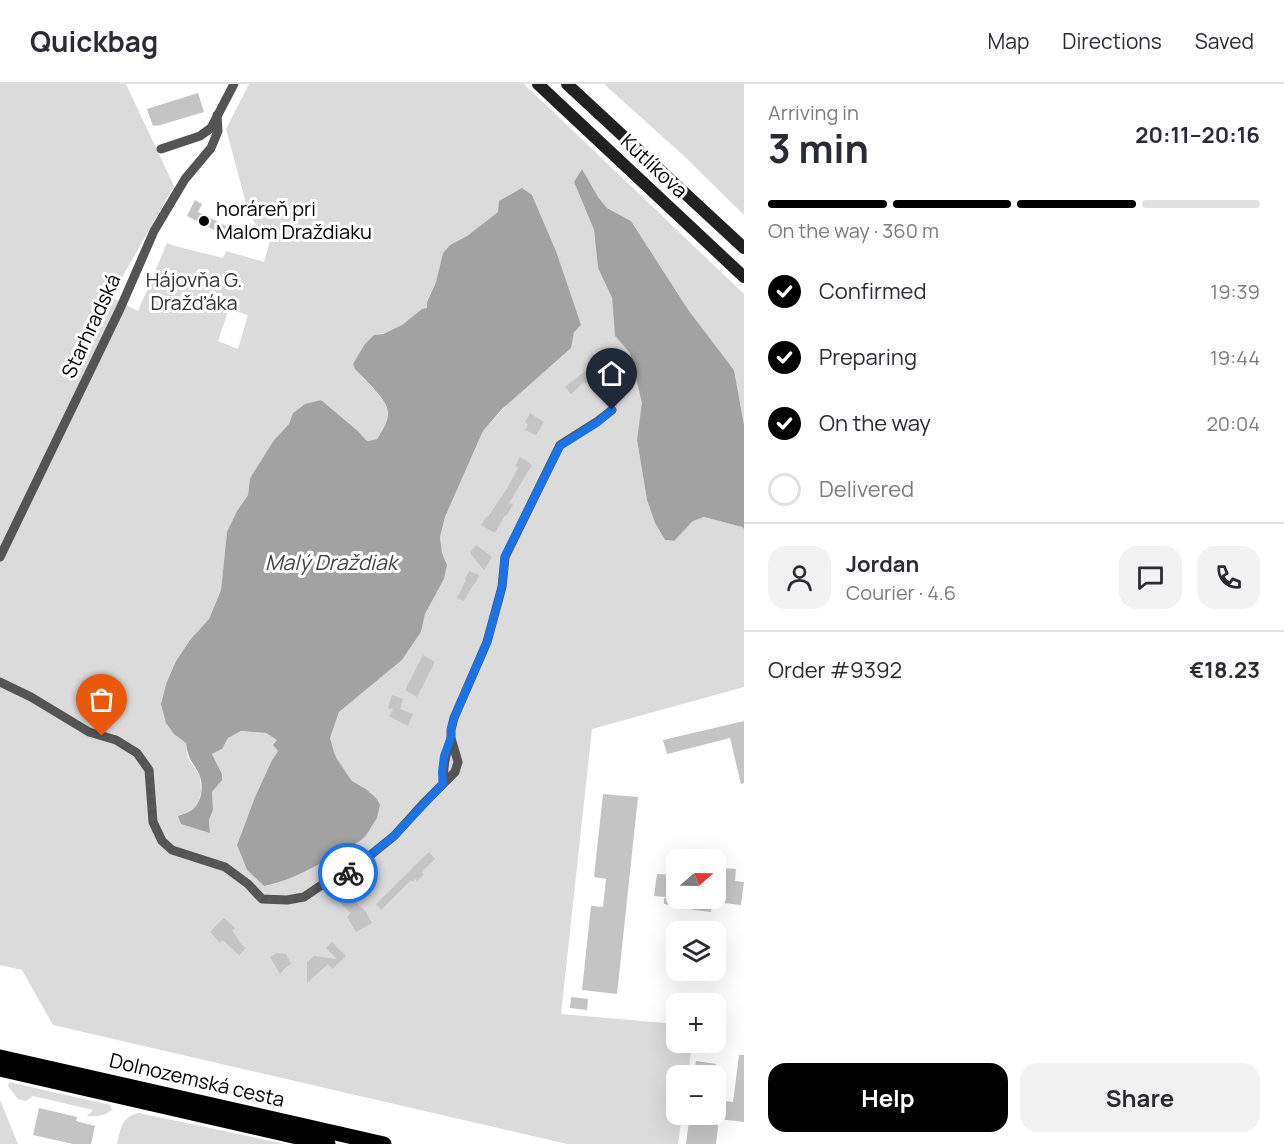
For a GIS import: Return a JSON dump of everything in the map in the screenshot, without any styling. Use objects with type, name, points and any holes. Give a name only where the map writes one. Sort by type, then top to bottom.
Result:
[{"type":"main road","name":"Kutlíkova","points":[[538,84],[744,277]]},
{"type":"main road","name":"Kutlíkova","points":[[567,84],[744,248]]},
{"type":"main road","name":"Dolnozemská cesta","points":[[0,1057],[384,1144]]},
{"type":"main road","name":"Dolnozemská cesta","points":[[0,1070],[328,1144]]},
{"type":"street","name":"Starhradská","points":[[161,149],[200,136],[211,128],[234,84]]},
{"type":"street","name":"Starhradská","points":[[0,557],[120,309],[154,231],[185,179],[211,148],[218,131],[217,116]]},
{"type":"street","points":[[0,682],[31,697],[89,732],[116,740],[137,753],[149,770],[153,822],[162,841],[172,850],[225,867],[248,884],[262,899],[287,900],[303,897],[323,884],[347,874],[394,836],[455,772],[458,762],[451,730],[487,642],[502,587],[505,556],[560,446],[598,422],[612,410]]},
{"type":"street","points":[[443,784],[444,756],[451,738]]},
{"type":"green space","name":"Hájovňa G. Dražďáka","points":[[0,84],[126,84],[174,186],[111,297],[138,311],[167,243],[223,258],[226,251],[264,262],[270,241],[254,222],[247,207],[226,129],[249,84],[524,84],[744,294],[744,425],[734,370],[689,311],[631,221],[607,208],[582,170],[574,182],[594,230],[598,268],[612,298],[615,336],[630,353],[643,403],[637,440],[647,500],[655,523],[665,540],[673,541],[693,521],[704,517],[744,529],[744,687],[592,729],[561,1014],[666,1023],[666,1053],[691,1053],[689,1065],[666,1065],[666,1125],[681,1125],[678,1144],[567,1144],[53,1025],[22,970],[0,965]],"holes":[[[532,195],[556,251],[580,325],[483,431],[445,517],[440,537],[442,553],[447,565],[444,579],[425,614],[421,632],[402,660],[339,712],[330,738],[337,759],[352,781],[366,789],[380,805],[365,837],[360,841],[301,873],[264,886],[247,870],[237,845],[255,797],[278,751],[277,740],[266,733],[241,731],[228,738],[222,749],[212,754],[222,774],[212,792],[213,810],[209,820],[210,833],[178,816],[191,811],[198,804],[201,792],[200,776],[187,756],[186,743],[161,704],[166,684],[176,661],[190,640],[209,619],[221,590],[227,533],[237,511],[248,495],[250,478],[274,440],[289,424],[293,413],[305,404],[321,400],[366,440],[377,439],[385,426],[387,407],[355,369],[374,335],[399,327],[427,308],[427,301],[436,282],[443,253],[450,245],[467,236],[498,212]],[[229,309],[248,315],[238,349],[218,341]]]},
{"type":"green space","points":[[604,84],[744,84],[744,215],[685,157]]},
{"type":"green space","points":[[9,1082],[110,1105],[112,1110],[100,1116],[87,1116],[93,1110],[33,1096],[26,1101],[18,1099],[8,1086]]},
{"type":"green space","points":[[0,1100],[18,1144],[0,1144]]},
{"type":"green space","points":[[139,1113],[285,1144],[117,1144],[125,1120]]},
{"type":"water","points":[[582,169],[607,208],[631,221],[689,311],[734,370],[744,425],[744,529],[704,517],[693,521],[674,541],[665,540],[655,523],[647,500],[637,440],[642,403],[630,353],[615,336],[612,298],[598,268],[594,230],[574,182]]},
{"type":"water","name":"Malý Draždiak","points":[[522,188],[532,195],[556,251],[581,325],[574,332],[571,348],[502,409],[483,431],[445,517],[440,537],[442,553],[447,565],[444,579],[425,614],[421,632],[402,660],[339,712],[330,738],[334,752],[352,781],[377,799],[380,805],[377,818],[360,841],[301,873],[264,886],[247,870],[237,845],[255,797],[278,751],[273,745],[277,740],[266,733],[241,731],[228,738],[222,749],[212,754],[222,774],[222,780],[212,792],[213,810],[209,820],[210,833],[181,824],[178,816],[190,811],[198,803],[201,783],[199,774],[189,757],[186,743],[174,734],[166,723],[161,704],[166,684],[176,661],[190,640],[209,619],[221,590],[227,532],[248,495],[250,478],[274,440],[289,424],[293,413],[305,404],[321,400],[366,440],[377,439],[385,426],[387,407],[380,395],[353,364],[365,344],[374,335],[383,334],[402,325],[422,309],[427,308],[443,253],[450,245],[467,236],[498,212],[499,201]]},
{"type":"building","points":[[198,93],[204,112],[153,126],[147,109]]},
{"type":"building","name":"horáreň pri Malom Draždiaku","points":[[195,200],[202,204],[198,212],[232,229],[227,241],[219,237],[220,233],[187,216]]},
{"type":"building","points":[[593,365],[599,373],[585,384],[584,382],[571,394],[565,387]]},
{"type":"building","points":[[530,413],[544,422],[536,435],[525,430],[528,425],[525,422]]},
{"type":"building","points":[[520,457],[532,465],[509,503],[513,505],[495,533],[481,525],[508,487],[518,468],[515,466]]},
{"type":"building","points":[[476,545],[492,557],[484,570],[470,553]]},
{"type":"building","points":[[469,571],[479,575],[464,601],[457,598]]},
{"type":"building","points":[[423,655],[435,662],[417,697],[405,690]]},
{"type":"building","points":[[392,695],[403,699],[400,709],[413,714],[408,726],[389,716],[393,709],[388,708]]},
{"type":"building","points":[[744,721],[744,783],[741,784],[730,738],[667,754],[663,740]]},
{"type":"building","points":[[603,794],[638,797],[617,994],[582,990],[591,906],[603,907],[606,879],[594,877]]},
{"type":"building","points":[[429,852],[435,859],[422,872],[424,874],[417,881],[411,880],[381,910],[376,904]]},
{"type":"building","points":[[726,868],[736,869],[735,881],[744,882],[741,905],[726,903]]},
{"type":"building","points":[[657,874],[666,874],[666,897],[654,896]]},
{"type":"building","points":[[347,893],[366,912],[372,923],[356,932],[347,917],[351,913],[338,901]]},
{"type":"building","points":[[687,909],[711,909],[711,912]]},
{"type":"building","points":[[224,918],[235,928],[232,930],[246,948],[239,955],[223,940],[220,943],[210,932]]},
{"type":"building","points":[[332,942],[346,956],[332,969],[328,964],[307,983],[307,962],[314,956],[337,959],[326,948]]},
{"type":"building","points":[[277,953],[286,954],[291,964],[280,974],[270,957]]},
{"type":"building","points":[[571,997],[588,999],[587,1010],[570,1008]]},
{"type":"building","points":[[739,1055],[744,1055],[744,1122],[726,1120],[726,1101],[733,1102]]},
{"type":"building","points":[[696,1061],[716,1064],[716,1065],[695,1065]]},
{"type":"building","points":[[39,1108],[77,1117],[76,1121],[95,1126],[91,1144],[73,1144],[33,1135]]},
{"type":"building","points":[[689,1125],[718,1125],[716,1144],[686,1144]]},
{"type":"way so far","points":[[102,736],[116,740],[137,753],[149,770],[153,822],[162,841],[172,850],[225,867],[248,884],[262,899],[287,900],[303,897],[323,884],[348,873]]},
{"type":"place","name":"horáreň pri Malom Draždiaku","points":[[204,221]]},
{"type":"route","points":[[348,873],[394,836],[443,784],[444,756],[451,738],[454,718],[487,642],[502,587],[505,556],[560,446],[598,422],[612,410]]}]
